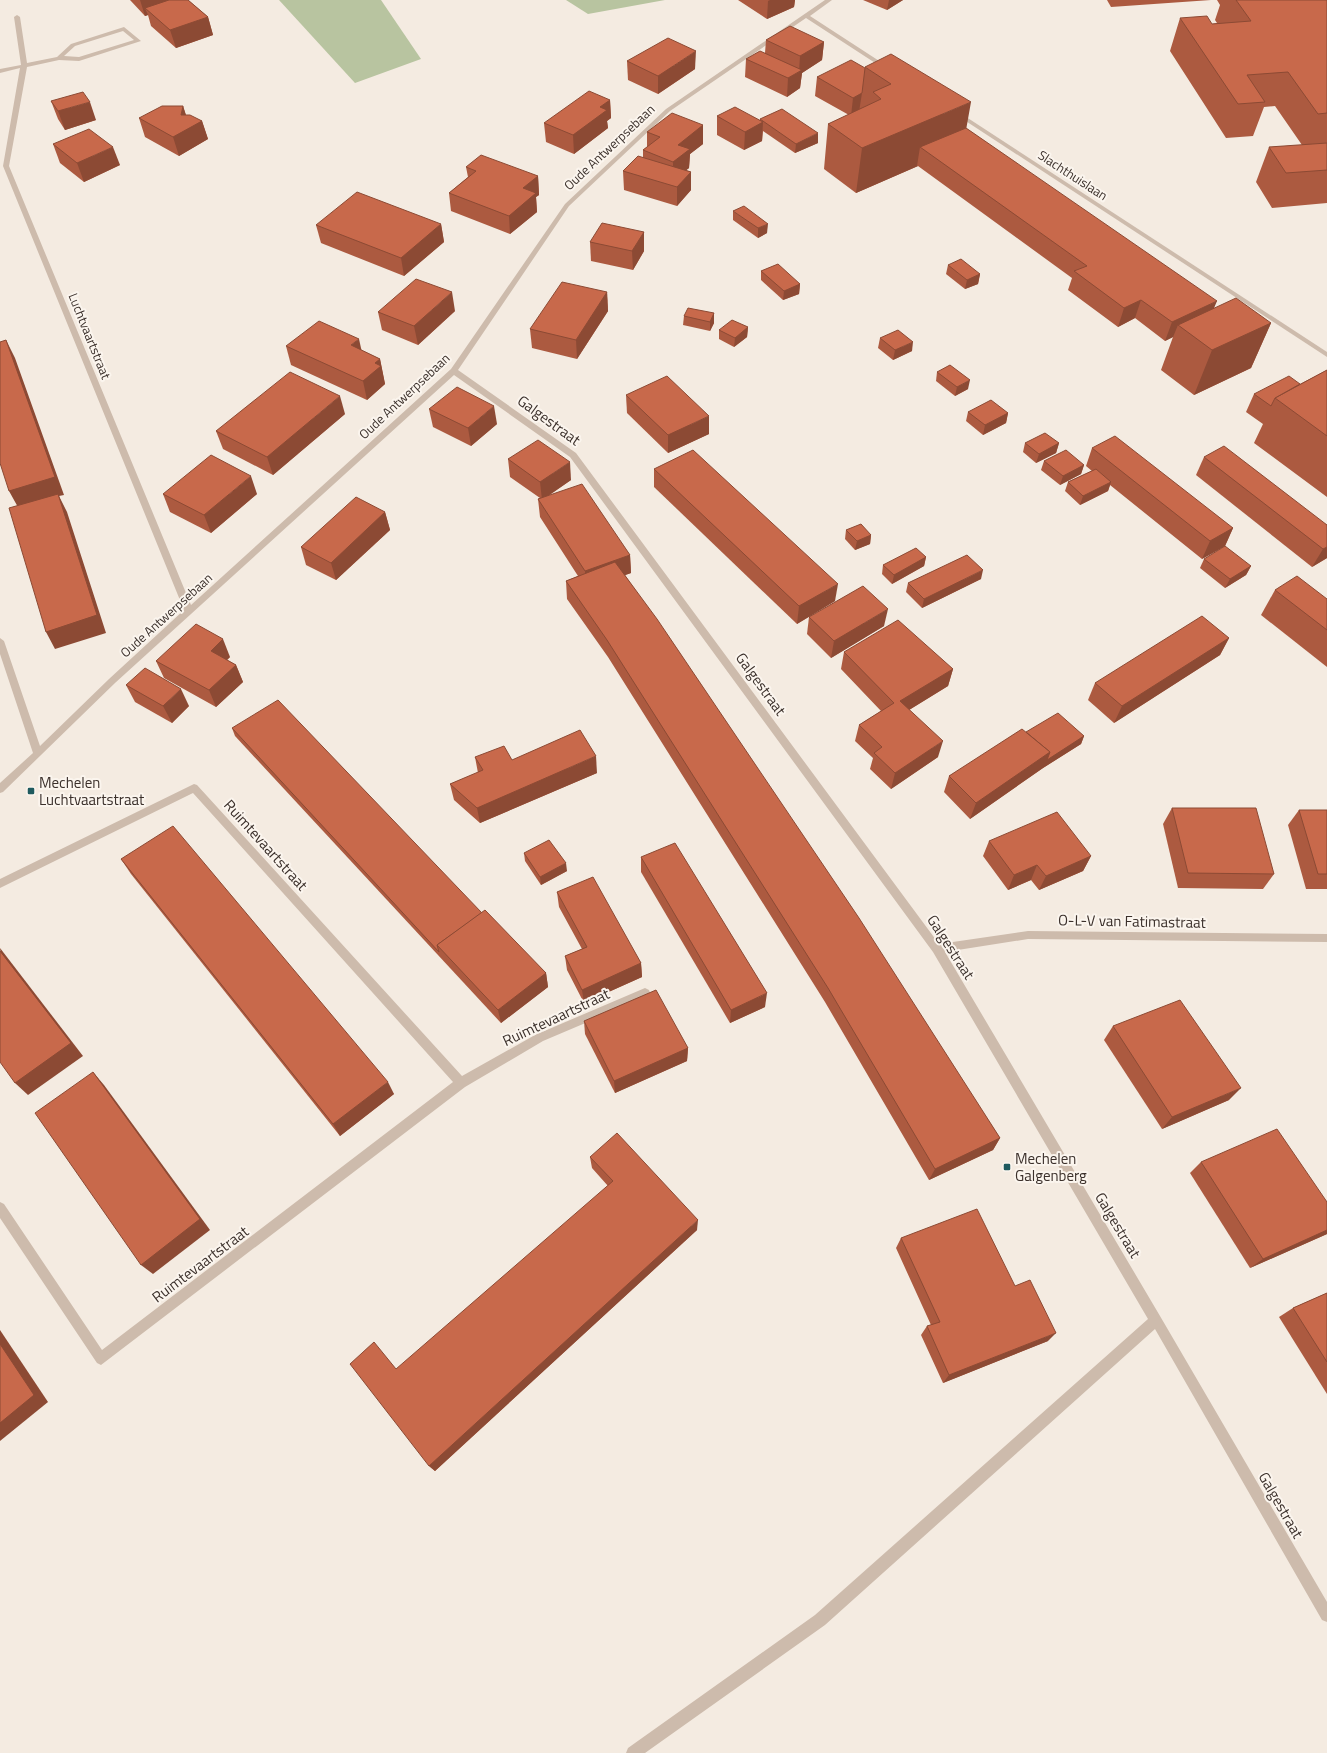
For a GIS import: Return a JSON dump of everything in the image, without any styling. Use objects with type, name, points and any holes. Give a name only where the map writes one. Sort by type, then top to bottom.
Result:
[{"type":"street","name":"Oude Antwerpsebaan","points":[[0,789],[112,681],[454,370],[567,205],[668,110],[829,0]]},
{"type":"street","points":[[805,15],[892,72]]},
{"type":"street","name":"Luchtvaartstraat","points":[[17,17],[24,65],[6,166],[189,611]]},
{"type":"street","points":[[0,71],[59,58],[79,59],[138,41],[124,29],[73,45],[59,58]]},
{"type":"street","name":"Slachthuislaan","points":[[952,111],[1327,355]]},
{"type":"street","name":"Galgestraat","points":[[454,370],[573,455],[937,949],[1156,1320],[1327,1615]]},
{"type":"street","points":[[0,641],[38,754]]},
{"type":"street","name":"Ruimtevaartstraat","points":[[0,884],[194,788],[461,1083]]},
{"type":"street","name":"O-L-V van Fatimastraat","points":[[937,949],[1028,935],[1327,938]]},
{"type":"street","name":"Ruimtevaartstraat","points":[[0,1208],[101,1359],[461,1083],[539,1038],[645,992]]},
{"type":"street","points":[[633,1753],[820,1620],[1156,1320]]},
{"type":"green space","points":[[279,0],[381,0],[421,59],[355,83]]},
{"type":"green space","points":[[566,0],[665,0],[588,14]]},
{"type":"building","points":[[169,0],[188,0],[208,17],[170,30],[145,8]]},
{"type":"building","points":[[1236,0],[1327,0],[1327,113],[1318,114],[1288,72],[1247,75],[1265,102],[1238,104],[1180,18],[1207,16],[1212,24],[1251,21]]},
{"type":"building","points":[[790,26],[824,42],[800,56],[766,40]]},
{"type":"building","points":[[668,38],[696,51],[658,76],[627,61]]},
{"type":"building","points":[[760,51],[802,70],[788,78],[746,59]]},
{"type":"building","points":[[891,54],[971,102],[862,148],[828,124],[881,99],[873,92],[891,84],[865,67]]},
{"type":"building","points":[[851,60],[865,68],[862,93],[853,98],[817,77]]},
{"type":"building","points":[[589,91],[610,100],[600,107],[607,110],[573,135],[544,123]]},
{"type":"building","points":[[83,92],[90,102],[58,111],[51,101]]},
{"type":"building","points":[[162,106],[183,106],[181,115],[190,115],[202,121],[173,137],[139,118]]},
{"type":"building","points":[[735,107],[763,122],[745,132],[717,116]]},
{"type":"building","points":[[782,109],[818,133],[796,144],[760,119]]},
{"type":"building","points":[[672,113],[703,125],[678,145],[690,149],[673,162],[643,150],[660,137],[647,132]]},
{"type":"building","points":[[966,128],[1217,301],[1172,322],[1141,300],[1124,308],[1074,271],[1087,266],[920,147]]},
{"type":"building","points":[[89,129],[113,147],[77,163],[53,144]]},
{"type":"building","points":[[1327,143],[1327,170],[1286,173],[1269,147]]},
{"type":"building","points":[[481,155],[538,176],[523,188],[536,193],[509,216],[449,193],[476,171],[466,167]]},
{"type":"building","points":[[638,156],[691,172],[677,187],[623,171]]},
{"type":"building","points":[[357,192],[441,224],[401,258],[316,225]]},
{"type":"building","points":[[744,206],[768,224],[758,228],[733,211]]},
{"type":"building","points":[[602,223],[644,232],[632,251],[590,242]]},
{"type":"building","points":[[961,259],[980,274],[967,280],[948,265]]},
{"type":"building","points":[[778,264],[800,284],[784,291],[761,271]]},
{"type":"building","points":[[416,279],[452,292],[414,326],[378,312]]},
{"type":"building","points":[[562,282],[607,292],[576,340],[530,329]]},
{"type":"building","points":[[1236,298],[1271,323],[1212,350],[1178,325]]},
{"type":"building","points":[[688,308],[714,313],[710,322],[684,316]]},
{"type":"building","points":[[732,320],[748,327],[735,338],[719,330]]},
{"type":"building","points":[[319,321],[359,339],[351,345],[380,359],[375,363],[381,366],[363,381],[286,346]]},
{"type":"building","points":[[898,330],[913,342],[895,350],[880,338]]},
{"type":"building","points":[[6,340],[55,477],[9,491],[0,463],[0,342]]},
{"type":"building","points":[[950,365],[970,380],[957,387],[937,372]]},
{"type":"building","points":[[1327,370],[1327,436],[1275,398]]},
{"type":"building","points":[[290,372],[340,396],[267,457],[216,431]]},
{"type":"building","points":[[667,376],[709,416],[668,435],[626,395]]},
{"type":"building","points":[[1289,376],[1300,384],[1275,398],[1271,406],[1254,394]]},
{"type":"building","points":[[457,387],[494,406],[468,428],[429,409]]},
{"type":"building","points":[[991,400],[1008,413],[985,425],[968,412]]},
{"type":"building","points":[[1045,433],[1059,443],[1039,454],[1025,443]]},
{"type":"building","points":[[1115,436],[1233,528],[1210,541],[1092,448]]},
{"type":"building","points":[[538,440],[570,462],[540,482],[508,459]]},
{"type":"building","points":[[1224,446],[1327,525],[1327,547],[1323,549],[1204,457]]},
{"type":"building","points":[[693,450],[838,584],[799,606],[654,469]]},
{"type":"building","points":[[1066,450],[1084,465],[1063,476],[1044,461]]},
{"type":"building","points":[[211,455],[251,476],[204,515],[163,494]]},
{"type":"building","points":[[1096,469],[1111,482],[1083,496],[1068,482]]},
{"type":"building","points":[[582,484],[630,555],[585,571],[538,499]]},
{"type":"building","points":[[58,494],[97,615],[46,632],[9,508]]},
{"type":"building","points":[[356,497],[385,512],[331,563],[301,547]]},
{"type":"building","points":[[861,524],[871,535],[857,541],[846,530]]},
{"type":"building","points":[[1225,546],[1251,566],[1230,579],[1204,559]]},
{"type":"building","points":[[916,548],[926,557],[894,575],[883,565]]},
{"type":"building","points":[[967,555],[983,570],[924,599],[908,583]]},
{"type":"building","points":[[615,562],[657,619],[859,918],[1000,1138],[935,1169],[828,988],[607,640],[566,581]]},
{"type":"building","points":[[1297,576],[1327,599],[1327,630],[1275,590]]},
{"type":"building","points":[[863,586],[888,609],[834,641],[809,617]]},
{"type":"building","points":[[1202,616],[1229,638],[1122,706],[1095,683]]},
{"type":"building","points":[[898,620],[953,669],[900,701],[943,741],[895,773],[874,753],[882,747],[859,725],[894,703],[844,652]]},
{"type":"building","points":[[196,624],[223,639],[211,651],[236,665],[209,690],[156,661]]},
{"type":"building","points":[[145,668],[181,689],[163,706],[126,685]]},
{"type":"building","points":[[278,700],[482,913],[437,945],[439,952],[232,728]]},
{"type":"building","points":[[1058,713],[1084,736],[1047,760],[1050,752],[1026,732]]},
{"type":"building","points":[[1022,729],[1050,752],[976,803],[949,776]]},
{"type":"building","points":[[580,730],[596,756],[477,808],[450,784],[483,770],[475,757],[504,746],[512,760]]},
{"type":"building","points":[[1172,808],[1256,808],[1274,874],[1188,873]]},
{"type":"building","points":[[1299,810],[1327,810],[1327,874],[1318,874]]},
{"type":"building","points":[[1057,812],[1091,856],[1046,876],[1037,865],[1014,875],[989,841]]},
{"type":"building","points":[[173,826],[388,1082],[333,1124],[121,859]]},
{"type":"building","points":[[549,840],[566,863],[540,877],[524,853]]},
{"type":"building","points":[[675,843],[767,993],[731,1010],[641,857]]},
{"type":"building","points":[[593,877],[641,963],[582,990],[565,956],[587,947],[557,892]]},
{"type":"building","points":[[485,910],[546,973],[498,1010],[437,945]]},
{"type":"building","points":[[0,951],[71,1043],[15,1083],[0,1062]]},
{"type":"building","points":[[656,990],[688,1048],[614,1081],[584,1021]]},
{"type":"building","points":[[1180,1000],[1241,1088],[1172,1117],[1113,1026]]},
{"type":"building","points":[[93,1072],[200,1219],[141,1265],[35,1113]]},
{"type":"building","points":[[1277,1129],[1327,1202],[1327,1230],[1263,1259],[1201,1162]]},
{"type":"building","points":[[617,1133],[698,1220],[429,1466],[350,1364],[374,1342],[396,1369],[613,1181],[590,1157]]},
{"type":"building","points":[[977,1209],[1015,1286],[1030,1280],[1056,1333],[949,1375],[927,1326],[940,1322],[901,1238]]},
{"type":"building","points":[[1327,1293],[1327,1362],[1293,1308]]},
{"type":"building","points":[[0,1344],[34,1395],[0,1423]]},
{"type":"place","name":"Mechelen Luchtvaartstraat","points":[[31,791]]},
{"type":"place","name":"Mechelen Galgenberg","points":[[1007,1167]]}]
